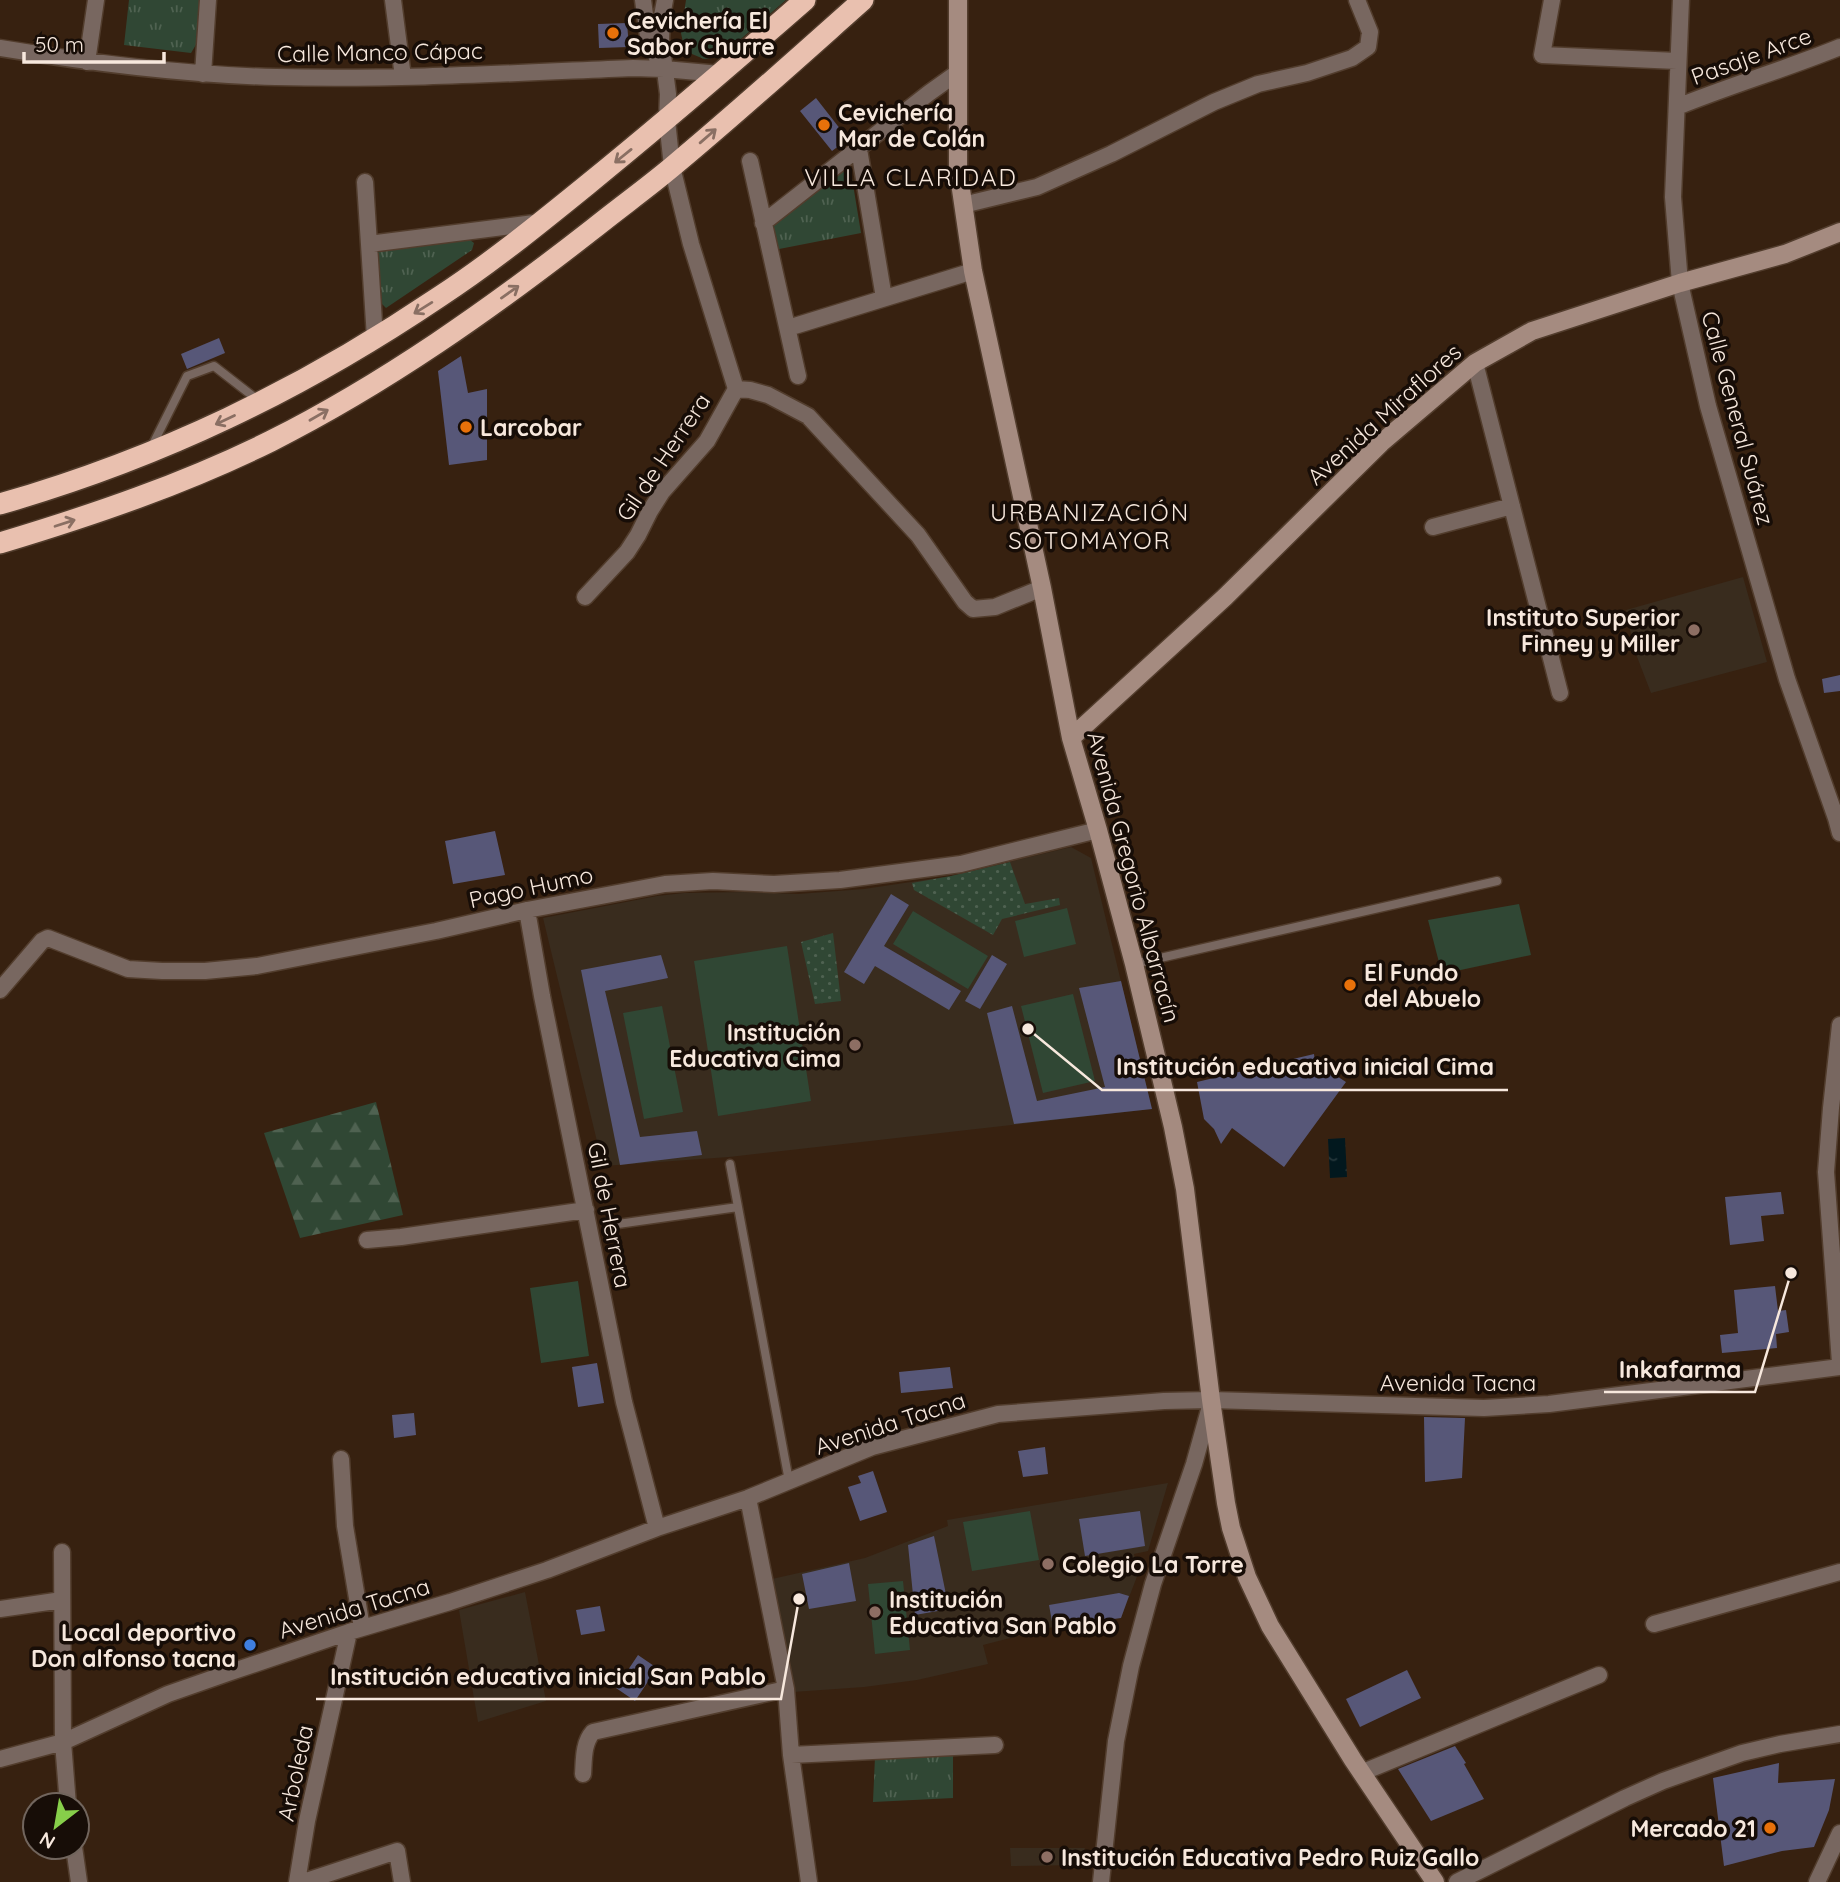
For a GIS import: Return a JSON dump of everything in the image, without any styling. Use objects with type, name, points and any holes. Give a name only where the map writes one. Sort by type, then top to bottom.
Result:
[{"type":"highway","points":[[0,504],[147,454],[261,403],[441,297],[542,222],[667,120],[805,0]]},
{"type":"highway","points":[[0,543],[130,502],[193,477],[278,437],[378,380],[531,277],[673,167],[863,0]]},
{"type":"highway","points":[[261,403],[278,437]]},
{"type":"street","points":[[87,62],[96,0]]},
{"type":"street","points":[[203,74],[208,0]]},
{"type":"street","points":[[393,0],[404,76]]},
{"type":"street","points":[[643,0],[649,44],[664,69]]},
{"type":"street","name":"Gil de Herrera","points":[[585,597],[626,552],[662,492],[707,442],[736,388],[691,244],[673,167],[661,40],[665,0]]},
{"type":"street","name":"Avenida Gregorio Albarracín","points":[[958,0],[958,169],[973,271],[1042,588],[1071,738],[1134,964],[1173,1127],[1231,1528],[1247,1577],[1270,1626],[1361,1773],[1435,1882]]},
{"type":"street","points":[[963,205],[1037,187],[1111,154],[1214,102],[1258,84],[1307,73],[1352,58],[1368,47],[1370,32],[1357,0]]},
{"type":"street","points":[[1552,0],[1542,55],[1677,61]]},
{"type":"street","name":"Calle General Suárez","points":[[1681,0],[1673,197],[1680,283],[1708,406],[1787,679],[1840,833]]},
{"type":"street","name":"Pasaje Arce","points":[[1677,107],[1723,88],[1800,64],[1840,47]]},
{"type":"street","name":"Calle Manco Cápac","points":[[0,48],[87,62],[203,74],[277,78],[633,68],[720,74]]},
{"type":"street","points":[[763,223],[957,74]]},
{"type":"street","points":[[859,149],[884,298]]},
{"type":"street","points":[[750,161],[798,376]]},
{"type":"street","points":[[365,182],[374,338]]},
{"type":"street","points":[[369,244],[542,222]]},
{"type":"street","name":"Avenida Miraflores","points":[[1071,738],[1225,597],[1381,443],[1475,363],[1532,331],[1680,283],[1785,254],[1840,232]]},
{"type":"street","points":[[788,328],[973,271]]},
{"type":"street","points":[[1475,363],[1560,692]]},
{"type":"street","points":[[736,388],[768,395],[808,416],[918,536],[965,602],[973,609],[995,607],[1042,588]]},
{"type":"street","points":[[1433,527],[1512,506]]},
{"type":"street","name":"Pago Humo","points":[[0,990],[42,941],[48,938],[128,969],[205,971],[257,966],[665,884],[713,881],[774,884],[840,880],[961,864],[1098,830]]},
{"type":"street","name":"Gil de Herrera","points":[[527,910],[624,1402],[657,1528]]},
{"type":"street","points":[[1840,1025],[1826,1172],[1840,1365]]},
{"type":"street","points":[[367,1240],[586,1210]]},
{"type":"street","name":"Avenida Tacna","points":[[0,1759],[63,1742],[168,1694],[355,1630],[547,1570],[657,1528],[748,1498],[873,1447],[998,1414],[1211,1400],[1484,1408],[1549,1404],[1840,1365]]},
{"type":"street","points":[[1101,1882],[1116,1741],[1131,1666],[1153,1584],[1194,1464],[1211,1400]]},
{"type":"street","points":[[341,1460],[355,1630]]},
{"type":"street","points":[[748,1498],[786,1689],[791,1755],[809,1882]]},
{"type":"street","points":[[62,1552],[63,1742],[67,1791]]},
{"type":"street","points":[[1654,1624],[1840,1572]]},
{"type":"street","points":[[0,1609],[62,1600]]},
{"type":"street","name":"Arboleda","points":[[297,1882],[307,1821],[355,1630]]},
{"type":"street","points":[[1361,1773],[1599,1675]]},
{"type":"street","points":[[583,1774],[586,1745],[593,1732],[786,1689]]},
{"type":"street","points":[[1457,1882],[1663,1781],[1742,1754],[1780,1744],[1840,1734]]},
{"type":"street","points":[[791,1755],[995,1745]]},
{"type":"street","points":[[1817,1882],[1840,1833]]},
{"type":"street","points":[[303,1882],[397,1851],[402,1882]]},
{"type":"street","points":[[76,1861],[79,1882]]},
{"type":"lane","points":[[147,454],[187,376],[214,366],[261,403]]},
{"type":"lane","points":[[1134,964],[1497,881]]},
{"type":"lane","points":[[730,1164],[789,1481]]},
{"type":"lane","points":[[618,1224],[738,1207]]},
{"type":"shaded area","name":"Instituto Superior Finney y Miller","points":[[1743,577],[1767,662],[1651,693],[1634,649],[1626,610]]},
{"type":"shaded area","name":"Institución Educativa Cima","points":[[1071,847],[1091,858],[1152,1109],[729,1157],[603,1166],[543,918],[684,893],[798,894],[864,889],[951,876]]},
{"type":"shaded area","points":[[1168,1483],[1148,1551],[1134,1554],[1138,1574],[1121,1618],[1053,1627],[983,1645],[988,1664],[917,1680],[793,1692],[772,1579],[865,1558],[948,1526],[947,1520]]},
{"type":"shaded area","points":[[525,1592],[546,1701],[478,1722],[459,1610]]},
{"type":"shaded area","name":"Institución Educativa Pedro Ruiz Gallo","points":[[1010,1848],[1085,1848],[1081,1865],[1011,1866]]},
{"type":"green space","points":[[129,0],[200,0],[197,43],[191,53],[124,45]]},
{"type":"green space","points":[[686,0],[786,0],[720,57],[704,59],[684,47],[681,33]]},
{"type":"green space","points":[[849,160],[861,233],[774,250],[768,225]]},
{"type":"green space","points":[[466,237],[474,243],[472,250],[386,308],[382,304],[377,253],[382,247]]},
{"type":"green space","points":[[1010,862],[1025,904],[1059,898],[1060,905],[1002,919],[993,935],[914,890],[912,883],[951,876]]},
{"type":"green space","points":[[1519,904],[1531,955],[1442,974],[1428,920]]},
{"type":"green space","points":[[1067,908],[1076,944],[1024,957],[1015,921]]},
{"type":"green space","points":[[913,911],[988,956],[968,989],[893,944]]},
{"type":"green space","points":[[833,933],[841,1001],[815,1004],[801,942]]},
{"type":"green space","points":[[787,946],[811,1101],[718,1116],[694,961]]},
{"type":"green space","points":[[1073,994],[1095,1081],[1043,1093],[1021,1006]]},
{"type":"green space","points":[[662,1006],[683,1112],[644,1119],[623,1013]]},
{"type":"green space","points":[[376,1102],[403,1215],[300,1238],[264,1133]]},
{"type":"green space","points":[[578,1281],[589,1356],[541,1363],[530,1288]]},
{"type":"green space","points":[[1030,1511],[1039,1560],[972,1571],[963,1522]]},
{"type":"green space","points":[[903,1581],[910,1650],[875,1654],[868,1584]]},
{"type":"green space","points":[[953,1754],[953,1798],[873,1802],[875,1757]]},
{"type":"water","points":[[1345,1138],[1347,1177],[1330,1178],[1328,1139]]},
{"type":"building","name":"Cevichería El Sabor Churre","points":[[627,23],[629,47],[599,48],[598,24]]},
{"type":"building","name":"Cevichería Mar de Colán","points":[[816,98],[848,139],[832,151],[800,111]]},
{"type":"building","points":[[219,338],[225,353],[187,369],[181,354]]},
{"type":"building","name":"Larcobar","points":[[461,356],[468,393],[487,389],[487,460],[449,465],[438,371]]},
{"type":"building","points":[[1840,675],[1840,691],[1824,693],[1822,679]]},
{"type":"building","points":[[495,831],[505,875],[453,884],[445,841]]},
{"type":"building","points":[[891,894],[909,905],[884,946],[961,991],[949,1010],[875,966],[864,984],[844,972]]},
{"type":"building","points":[[661,955],[668,978],[605,991],[640,1137],[697,1131],[702,1155],[620,1165],[581,970]]},
{"type":"building","points":[[992,955],[1007,964],[980,1009],[965,1001]]},
{"type":"building","points":[[1121,981],[1152,1109],[1014,1124],[987,1013],[1012,1006],[1037,1101],[1105,1087],[1079,988]]},
{"type":"building","points":[[1314,1054],[1315,1062],[1346,1082],[1284,1167],[1232,1128],[1221,1144],[1214,1129],[1204,1119],[1197,1082]]},
{"type":"building","points":[[1781,1192],[1784,1214],[1761,1216],[1764,1241],[1730,1245],[1725,1197]]},
{"type":"building","points":[[1775,1286],[1778,1311],[1786,1310],[1789,1332],[1776,1334],[1777,1348],[1722,1353],[1720,1335],[1738,1333],[1734,1290]]},
{"type":"building","points":[[597,1363],[604,1403],[578,1407],[572,1367]]},
{"type":"building","points":[[950,1367],[953,1388],[901,1393],[899,1372]]},
{"type":"building","points":[[414,1413],[416,1435],[394,1438],[392,1415]]},
{"type":"building","points":[[1424,1417],[1465,1418],[1462,1478],[1425,1482]]},
{"type":"building","points":[[1045,1447],[1048,1474],[1023,1477],[1018,1451]]},
{"type":"building","points":[[873,1471],[887,1512],[860,1521],[848,1487],[861,1483],[858,1476]]},
{"type":"building","points":[[1140,1511],[1145,1546],[1085,1556],[1079,1519]]},
{"type":"building","points":[[934,1536],[949,1609],[915,1615],[908,1545]]},
{"type":"building","points":[[849,1563],[856,1601],[809,1609],[802,1574]]},
{"type":"building","points":[[1119,1593],[1129,1596],[1121,1618],[1053,1627],[1049,1605]]},
{"type":"building","points":[[600,1606],[605,1631],[581,1635],[576,1610]]},
{"type":"building","points":[[638,1655],[657,1668],[635,1701],[616,1688]]},
{"type":"building","points":[[1407,1670],[1421,1698],[1360,1727],[1346,1699]]},
{"type":"building","points":[[1455,1746],[1484,1799],[1431,1821],[1398,1769]]},
{"type":"building","name":"Mercado 21","points":[[1779,1763],[1778,1783],[1835,1779],[1829,1810],[1814,1847],[1782,1851],[1724,1866],[1713,1778]]},
{"type":"place","name":"Cevichería El Sabor Churre","points":[[613,33]]},
{"type":"place","name":"Cevichería Mar de Colán","points":[[824,125]]},
{"type":"place","name":"Larcobar","points":[[466,427]]},
{"type":"place","name":"Instituto Superior Finney y Miller","points":[[1694,630]]},
{"type":"place","name":"El Fundo del Abuelo","points":[[1350,985]]},
{"type":"place","name":"Institución educativa inicial Cima","points":[[1028,1029]]},
{"type":"place","name":"Institución Educativa Cima","points":[[855,1045]]},
{"type":"place","name":"Inkafarma","points":[[1791,1273]]},
{"type":"place","name":"Colegio La Torre","points":[[1048,1564]]},
{"type":"place","name":"Institución educativa inicial San Pablo","points":[[799,1599]]},
{"type":"place","name":"Institución Educativa San Pablo","points":[[875,1612]]},
{"type":"place","name":"Local deportivo Don alfonso tacna","points":[[250,1645]]},
{"type":"place","name":"Mercado 21","points":[[1770,1828]]},
{"type":"place","name":"Institución Educativa Pedro Ruiz Gallo","points":[[1047,1857]]},
{"type":"district","name":"VILLA CLARIDAD","points":[[911,177]]},
{"type":"district","name":"URBANIZACIÓN SOTOMAYOR","points":[[1090,526]]}]
